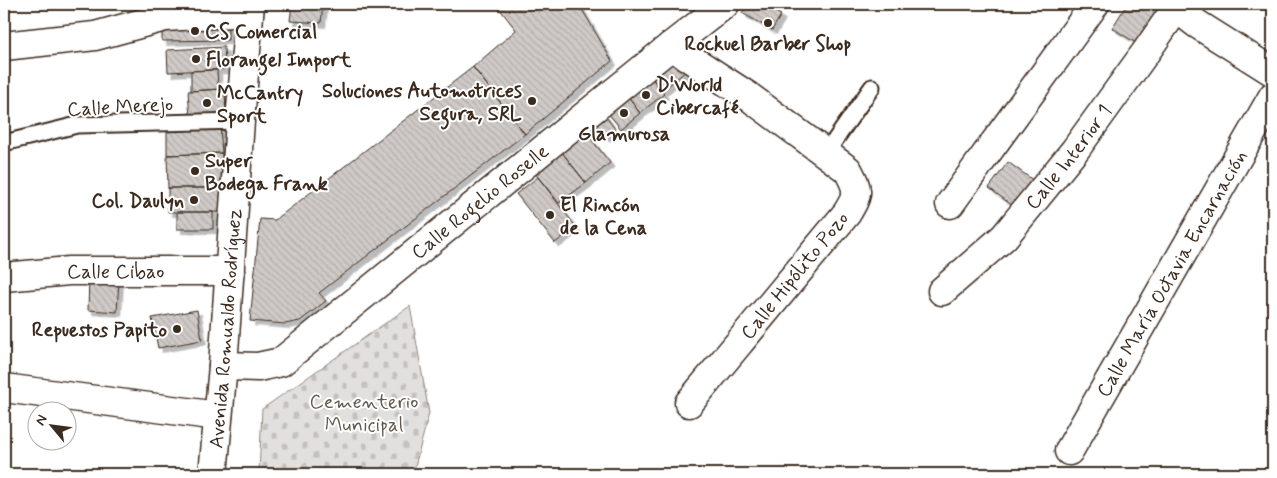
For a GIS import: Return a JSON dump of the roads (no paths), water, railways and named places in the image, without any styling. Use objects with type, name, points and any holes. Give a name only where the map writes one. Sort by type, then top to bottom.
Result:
[{"type":"street","name":"Calle Rogelio Roselle","points":[[223,366],[258,367],[281,362],[725,4]]},
{"type":"street","points":[[950,204],[1095,4]]},
{"type":"street","points":[[1175,5],[1197,24],[1273,72]]},
{"type":"street","name":"Calle Interior 1","points":[[942,291],[1004,237],[1076,150],[1148,49],[1175,5]]},
{"type":"street","points":[[4,46],[95,36],[165,17],[250,8]]},
{"type":"street","name":"Avenida Romualdo Rodríguez","points":[[213,474],[250,8]]},
{"type":"street","name":"Calle Hipólito Pozo","points":[[671,46],[748,96],[826,153],[848,170],[856,184],[856,197],[847,213],[689,403]]},
{"type":"street","name":"Calle María Octavia Encarnación","points":[[1069,451],[1273,96]]},
{"type":"street","name":"Calle Cibao","points":[[4,277],[69,271],[230,271]]},
{"type":"street","points":[[4,388],[218,416]]},
{"type":"lane","points":[[826,153],[872,87]]},
{"type":"lane","name":"Calle Merejo","points":[[4,143],[77,125],[240,121]]},
{"type":"place","name":"Rockuel Barber Shop","points":[[768,23]]},
{"type":"place","name":"CS Comercial","points":[[195,31]]},
{"type":"place","name":"Florangel Import","points":[[196,59]]},
{"type":"place","name":"D'World Cibercafé","points":[[646,95]]},
{"type":"place","name":"Soluciones Automotrices Segura, SRL","points":[[532,101]]},
{"type":"place","name":"McCantry Sport","points":[[207,103]]},
{"type":"place","name":"Glamurosa","points":[[624,113]]},
{"type":"place","name":"Super Bodega Frank","points":[[195,171]]},
{"type":"place","name":"Col. Daulyn","points":[[194,200]]},
{"type":"place","name":"El Rincón de la Cena","points":[[550,215]]},
{"type":"place","name":"Repuestos Papito","points":[[177,329]]},
{"type":"park label","name":"Cementerio Municipal","points":[[364,412]]}]
